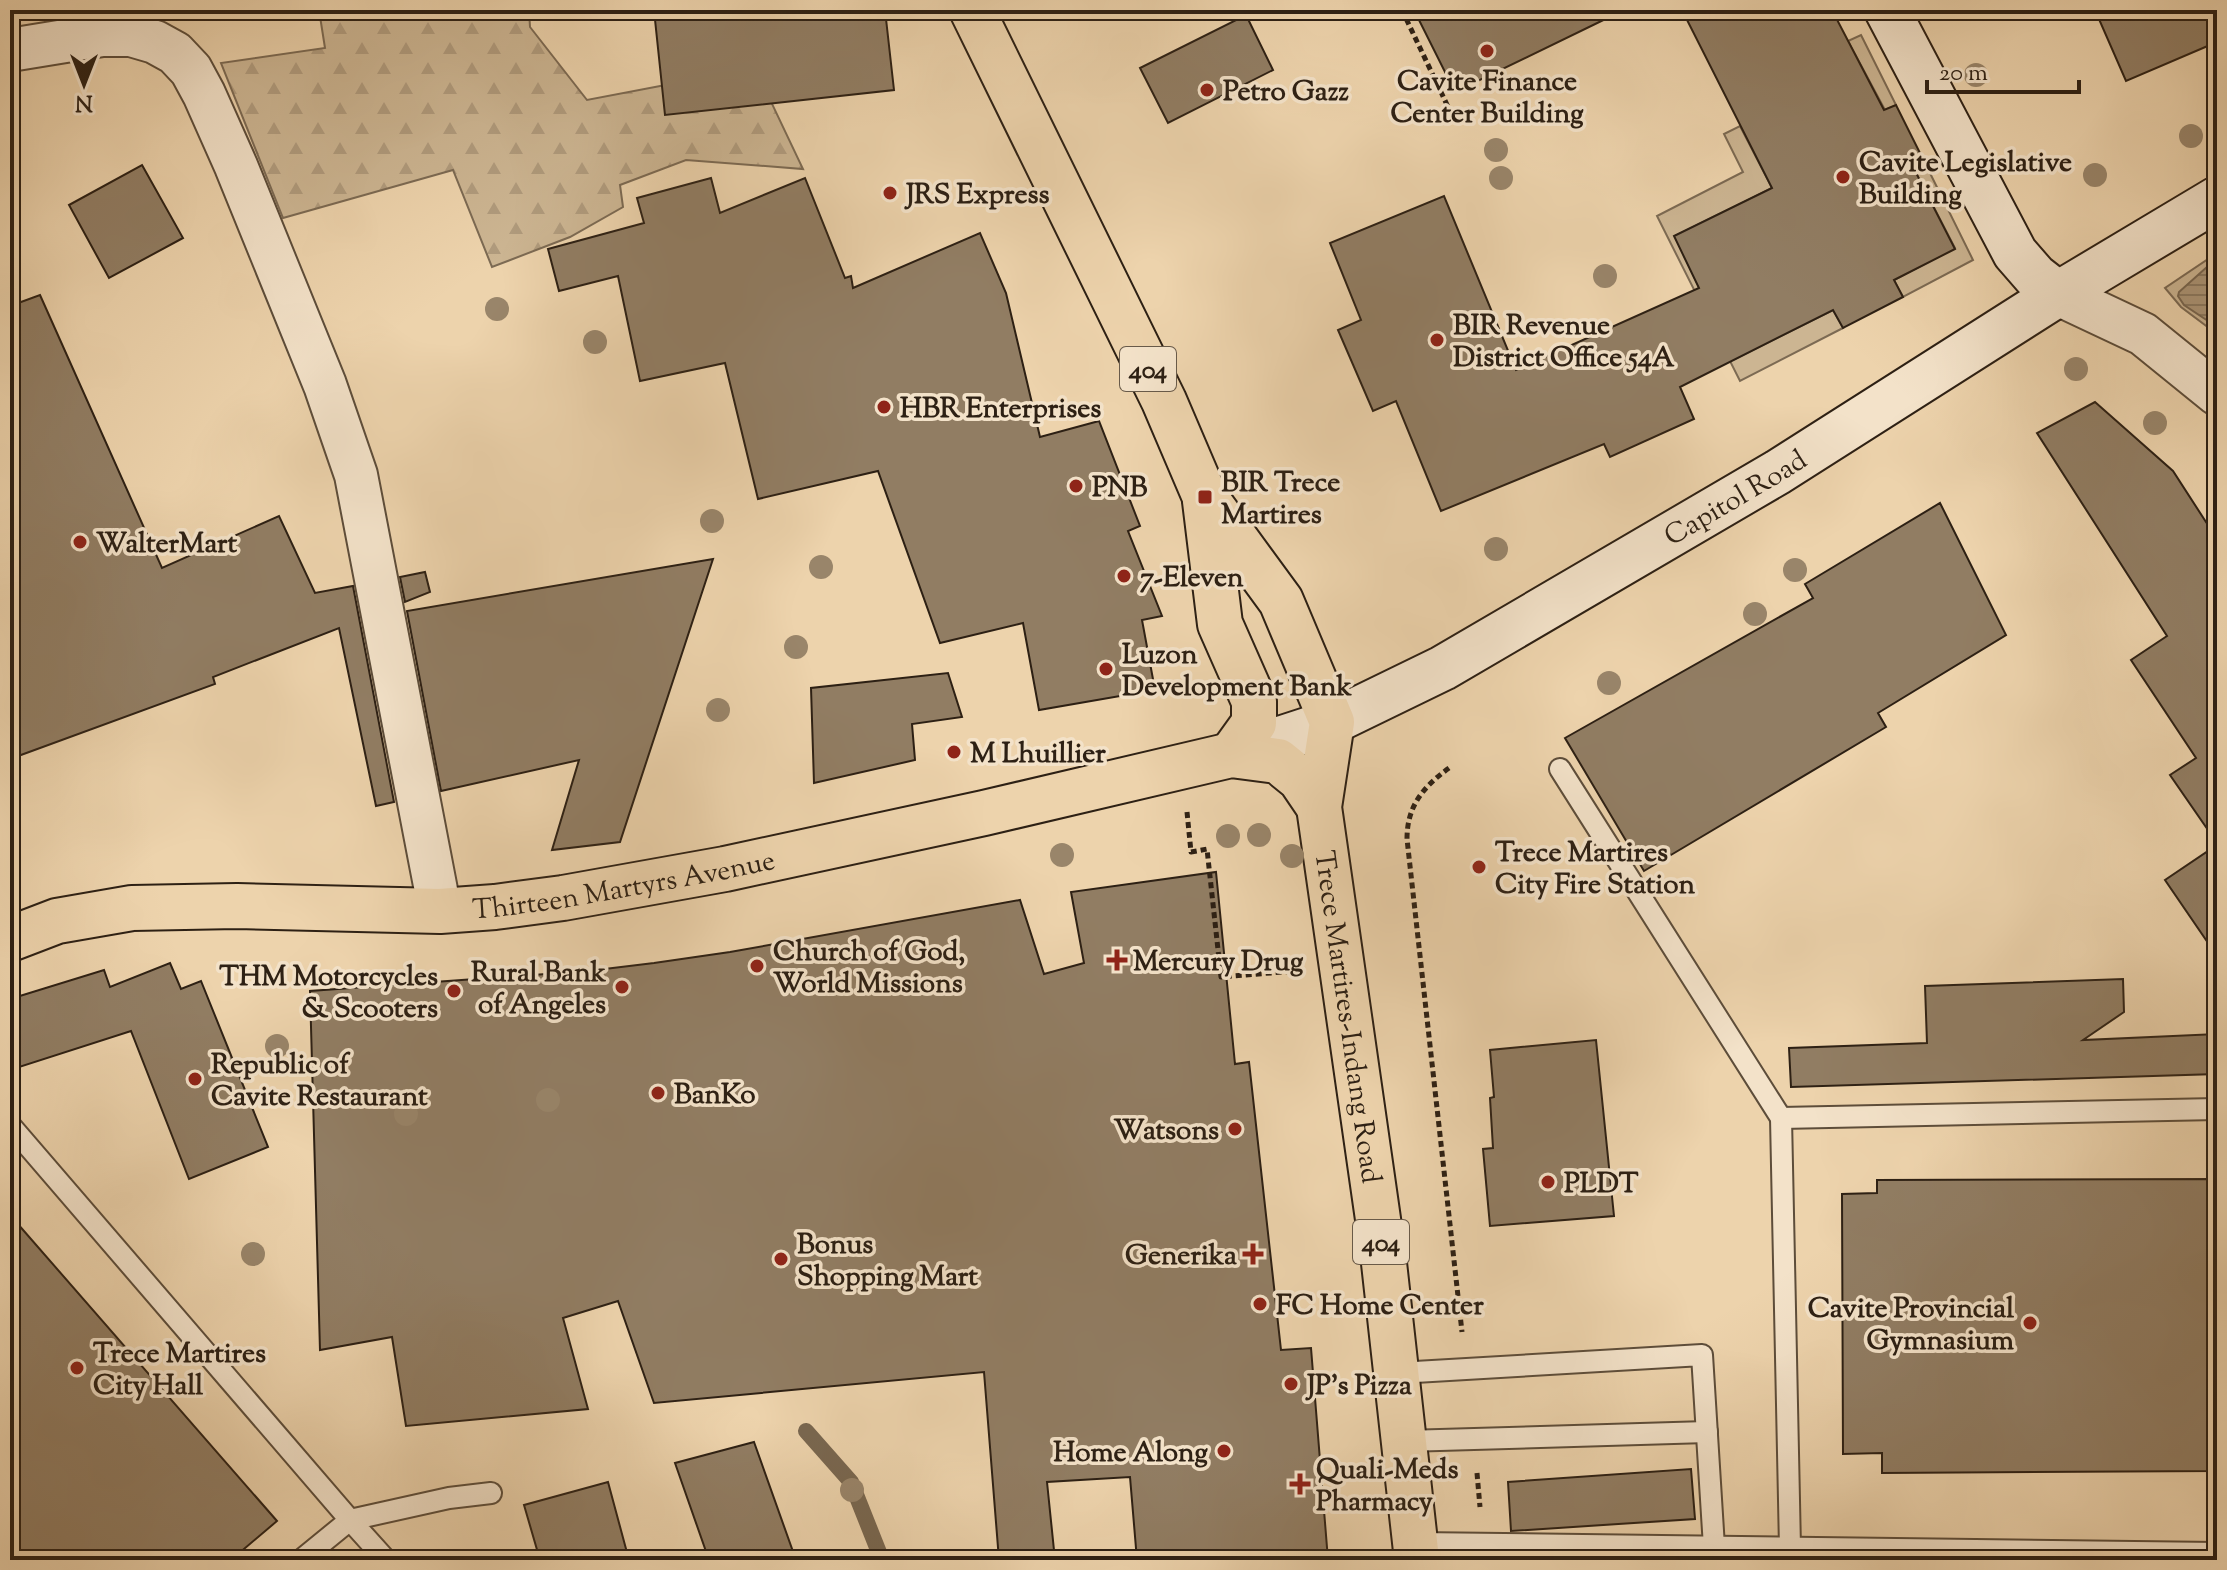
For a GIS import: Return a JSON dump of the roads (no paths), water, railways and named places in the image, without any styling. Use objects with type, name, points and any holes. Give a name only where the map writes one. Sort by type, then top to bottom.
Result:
[{"type":"main road","name":"404","points":[[972,10],[1164,401],[1205,497],[1281,601],[1332,722]]},
{"type":"main road","points":[[1887,10],[2015,253],[2035,276],[2058,294]]},
{"type":"main road","name":"Capitol Road","points":[[1231,755],[1332,722],[1443,668],[1765,479],[2058,294],[2217,199]]},
{"type":"main road","name":"404","points":[[1205,497],[1220,624],[1254,701],[1254,723],[1231,755]]},
{"type":"main road","name":"Trece Martires-Indang Road","points":[[1332,722],[1319,807],[1398,1373],[1417,1552]]},
{"type":"main road","name":"Thirteen Martyrs Avenue","points":[[10,939],[57,921],[132,908],[237,906],[440,911],[522,904],[657,882],[969,816],[1231,755]]},
{"type":"main road","name":"Trece Martires-Indang Road","points":[[1231,755],[1278,761],[1300,779],[1319,807]]},
{"type":"street","points":[[10,50],[102,35],[131,35],[155,42],[175,53],[191,70],[204,94],[242,180],[349,451],[366,520],[440,911]]},
{"type":"street","points":[[2058,294],[2135,329],[2217,394]]},
{"type":"lane","points":[[1560,769],[1781,1118],[1790,1548]]},
{"type":"lane","points":[[1781,1118],[2217,1109]]},
{"type":"lane","points":[[10,1125],[386,1560]]},
{"type":"lane","points":[[1398,1373],[1702,1355],[1714,1547]]},
{"type":"lane","points":[[1405,1441],[1707,1432]]},
{"type":"lane","points":[[301,1560],[350,1520],[449,1498],[491,1493]]},
{"type":"lane","points":[[1417,1552],[1484,1544],[2217,1553]]},
{"type":"waterway","points":[[806,1431],[851,1482],[882,1560]]},
{"type":"place","name":"Cavite Finance Center Building","points":[[1487,51]]},
{"type":"place","name":"Petro Gazz","points":[[1207,90]]},
{"type":"place","name":"Cavite Legislative Building","points":[[1843,177]]},
{"type":"place","name":"JRS Express","points":[[890,193]]},
{"type":"place","name":"BIR Revenue District Office 54A","points":[[1437,340]]},
{"type":"place","name":"HBR Enterprises","points":[[884,407]]},
{"type":"place","name":"PNB","points":[[1076,486]]},
{"type":"place","name":"BIR Trece Martires","points":[[1205,497]]},
{"type":"place","name":"WalterMart","points":[[80,542]]},
{"type":"place","name":"7-Eleven","points":[[1124,576]]},
{"type":"place","name":"Luzon Development Bank","points":[[1106,669]]},
{"type":"place","name":"M Lhuillier","points":[[954,752]]},
{"type":"place","name":"Trece Martires City Fire Station","points":[[1479,867]]},
{"type":"place","name":"Mercury Drug","points":[[1117,960]]},
{"type":"place","name":"Church of God, World Missions","points":[[757,966]]},
{"type":"place","name":"Rural Bank of Angeles","points":[[622,987]]},
{"type":"place","name":"THM Motorcycles & Scooters","points":[[454,991]]},
{"type":"place","name":"Republic of Cavite Restaurant","points":[[195,1079]]},
{"type":"place","name":"BanKo","points":[[658,1093]]},
{"type":"place","name":"Watsons","points":[[1235,1129]]},
{"type":"place","name":"PLDT","points":[[1548,1182]]},
{"type":"place","name":"Generika","points":[[1253,1254]]},
{"type":"place","name":"Bonus Shopping Mart","points":[[781,1259]]},
{"type":"place","name":"FC Home Center","points":[[1260,1304]]},
{"type":"place","name":"Cavite Provincial Gymnasium","points":[[2030,1323]]},
{"type":"place","name":"Trece Martires City Hall","points":[[77,1368]]},
{"type":"place","name":"JP's Pizza","points":[[1291,1384]]},
{"type":"place","name":"Home Along","points":[[1224,1451]]},
{"type":"place","name":"Quali-Meds Pharmacy","points":[[1300,1484]]}]
